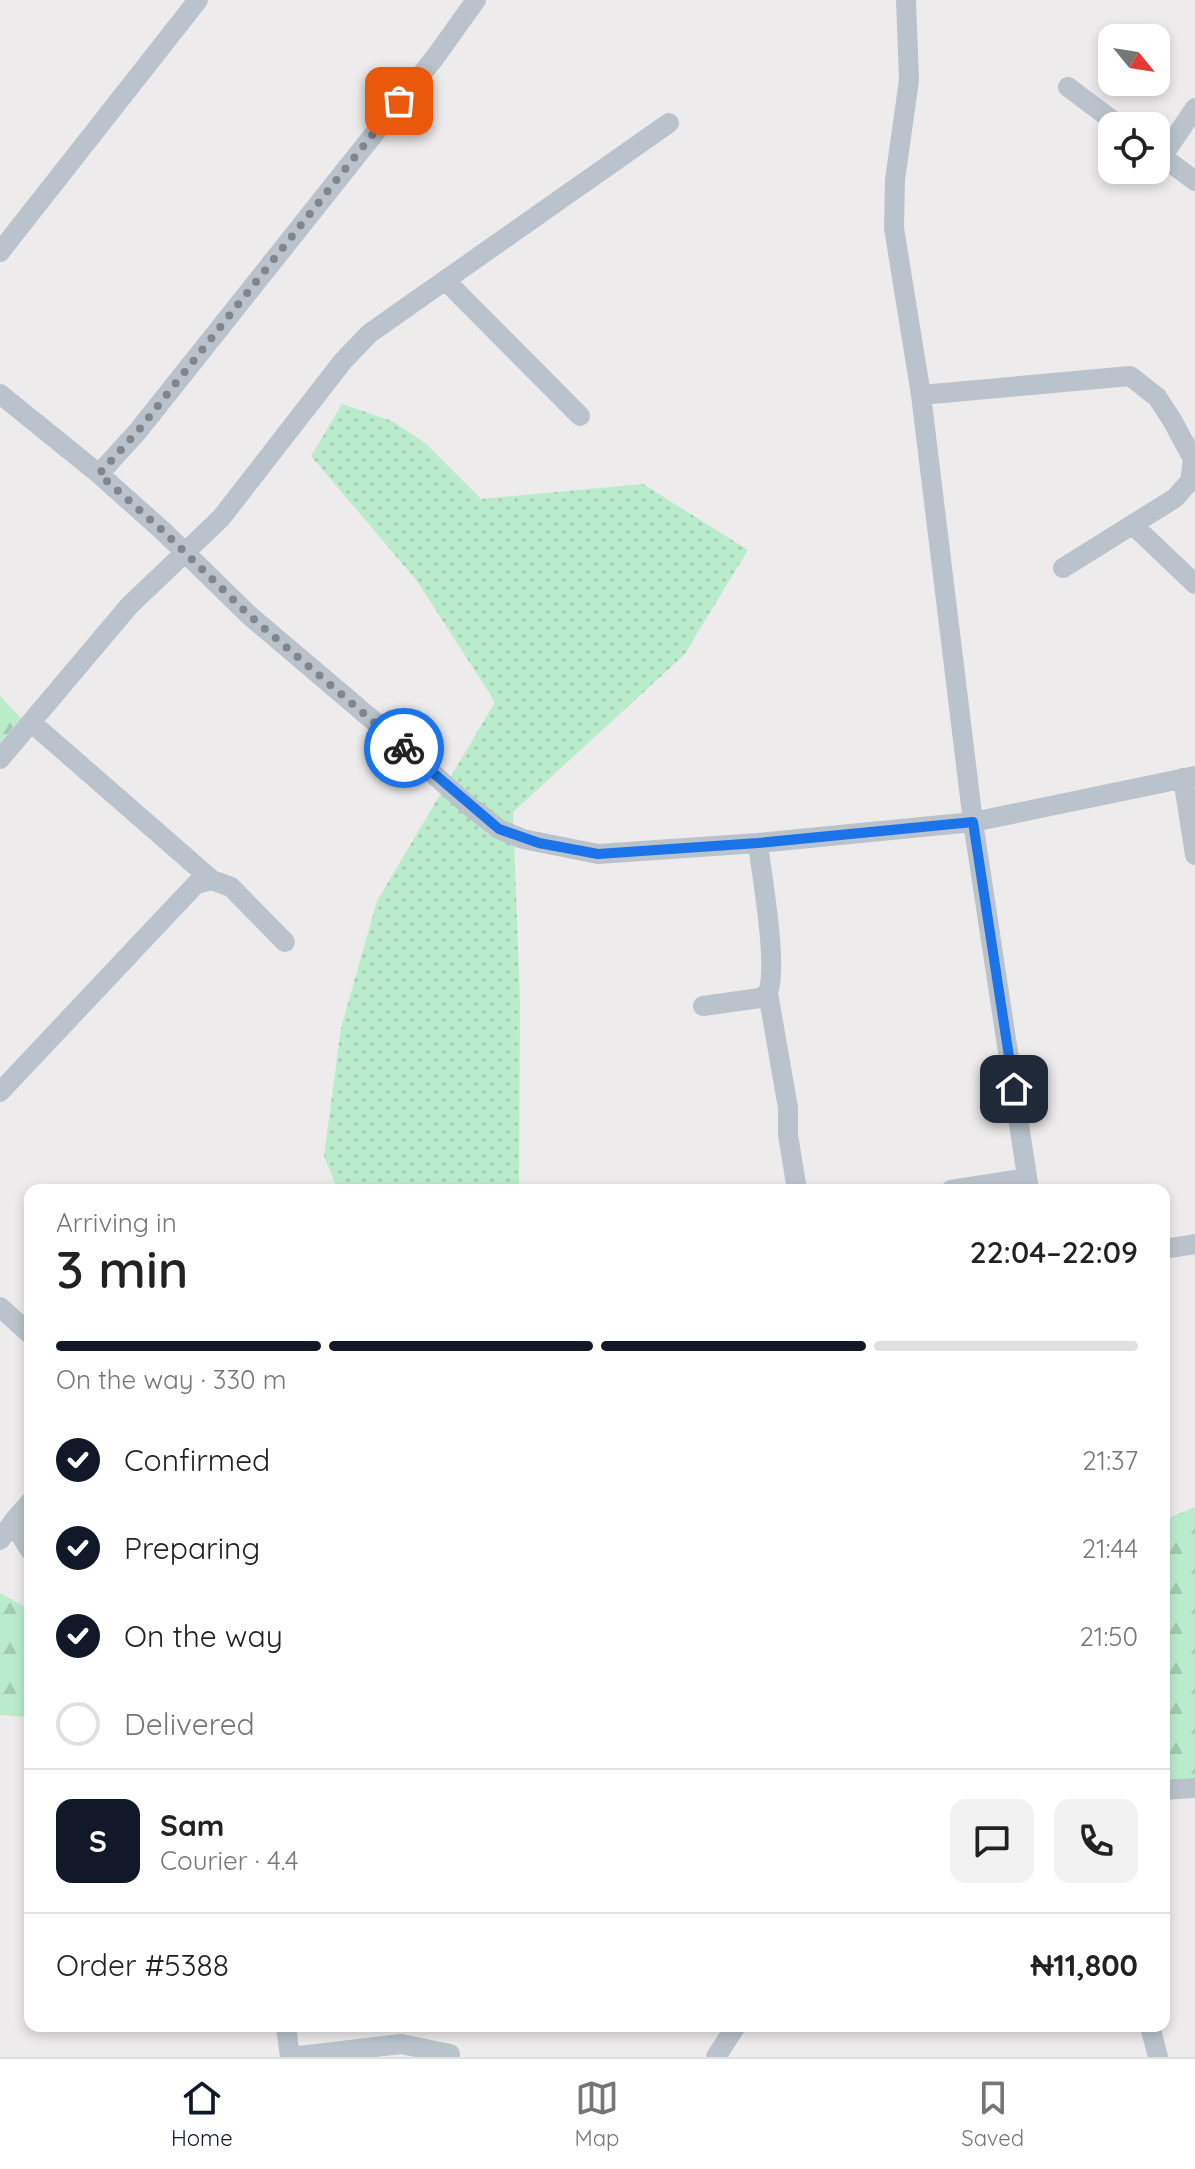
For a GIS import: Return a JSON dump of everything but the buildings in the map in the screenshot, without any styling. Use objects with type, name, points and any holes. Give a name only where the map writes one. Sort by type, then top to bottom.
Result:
[{"type":"street","points":[[0,252],[198,0]]},
{"type":"street","points":[[99,474],[138,431],[436,56],[476,0]]},
{"type":"street","points":[[906,0],[909,80],[900,129],[894,228],[921,395],[973,822],[1028,1184]]},
{"type":"street","points":[[1068,87],[1101,112]]},
{"type":"street","points":[[1170,140],[1195,108]]},
{"type":"street","points":[[0,759],[129,606],[221,518],[343,361],[370,333],[669,123]]},
{"type":"street","points":[[1170,162],[1195,181]]},
{"type":"street","points":[[445,280],[580,416]]},
{"type":"street","points":[[921,395],[1130,376],[1157,397],[1193,459],[1190,481],[1175,498],[1063,568]]},
{"type":"street","points":[[0,394],[99,474],[250,616],[499,829],[534,842],[598,854],[758,843],[973,822],[1189,777],[1195,855]]},
{"type":"street","points":[[1133,525],[1195,584]]},
{"type":"street","points":[[32,723],[212,880],[231,887],[285,942]]},
{"type":"street","points":[[758,843],[770,960],[771,984],[768,993],[788,1108],[788,1135],[796,1184]]},
{"type":"street","points":[[0,1092],[196,884],[212,880]]},
{"type":"street","points":[[703,1006],[760,998],[768,993]]},
{"type":"street","points":[[1170,1248],[1195,1244]]},
{"type":"street","points":[[0,1307],[24,1329]]},
{"type":"street","points":[[0,1540],[24,1509]]},
{"type":"street","points":[[15,1519],[24,1541]]},
{"type":"street","points":[[1170,1790],[1195,1788]]},
{"type":"street","points":[[287,2032],[290,2057],[402,2035],[450,2054]]},
{"type":"street","points":[[716,2057],[732,2032]]},
{"type":"street","points":[[1152,2032],[1158,2057]]},
{"type":"green space","points":[[342,404],[392,421],[425,443],[481,499],[643,484],[748,550],[684,655],[513,812],[520,1002],[519,1184],[336,1184],[324,1156],[341,1028],[377,901],[495,702],[417,581],[311,456]]},
{"type":"green space","points":[[0,696],[21,718],[0,743]]},
{"type":"green space","points":[[1195,1507],[1195,1778],[1170,1782],[1170,1517]]},
{"type":"green space","points":[[0,1593],[24,1607],[24,1717],[0,1715]]},
{"type":"way so far","points":[[399,101],[138,431],[99,474],[250,616],[404,748]]},
{"type":"route","points":[[404,748],[499,829],[523,839],[598,854],[758,843],[973,822],[1014,1089]]}]
